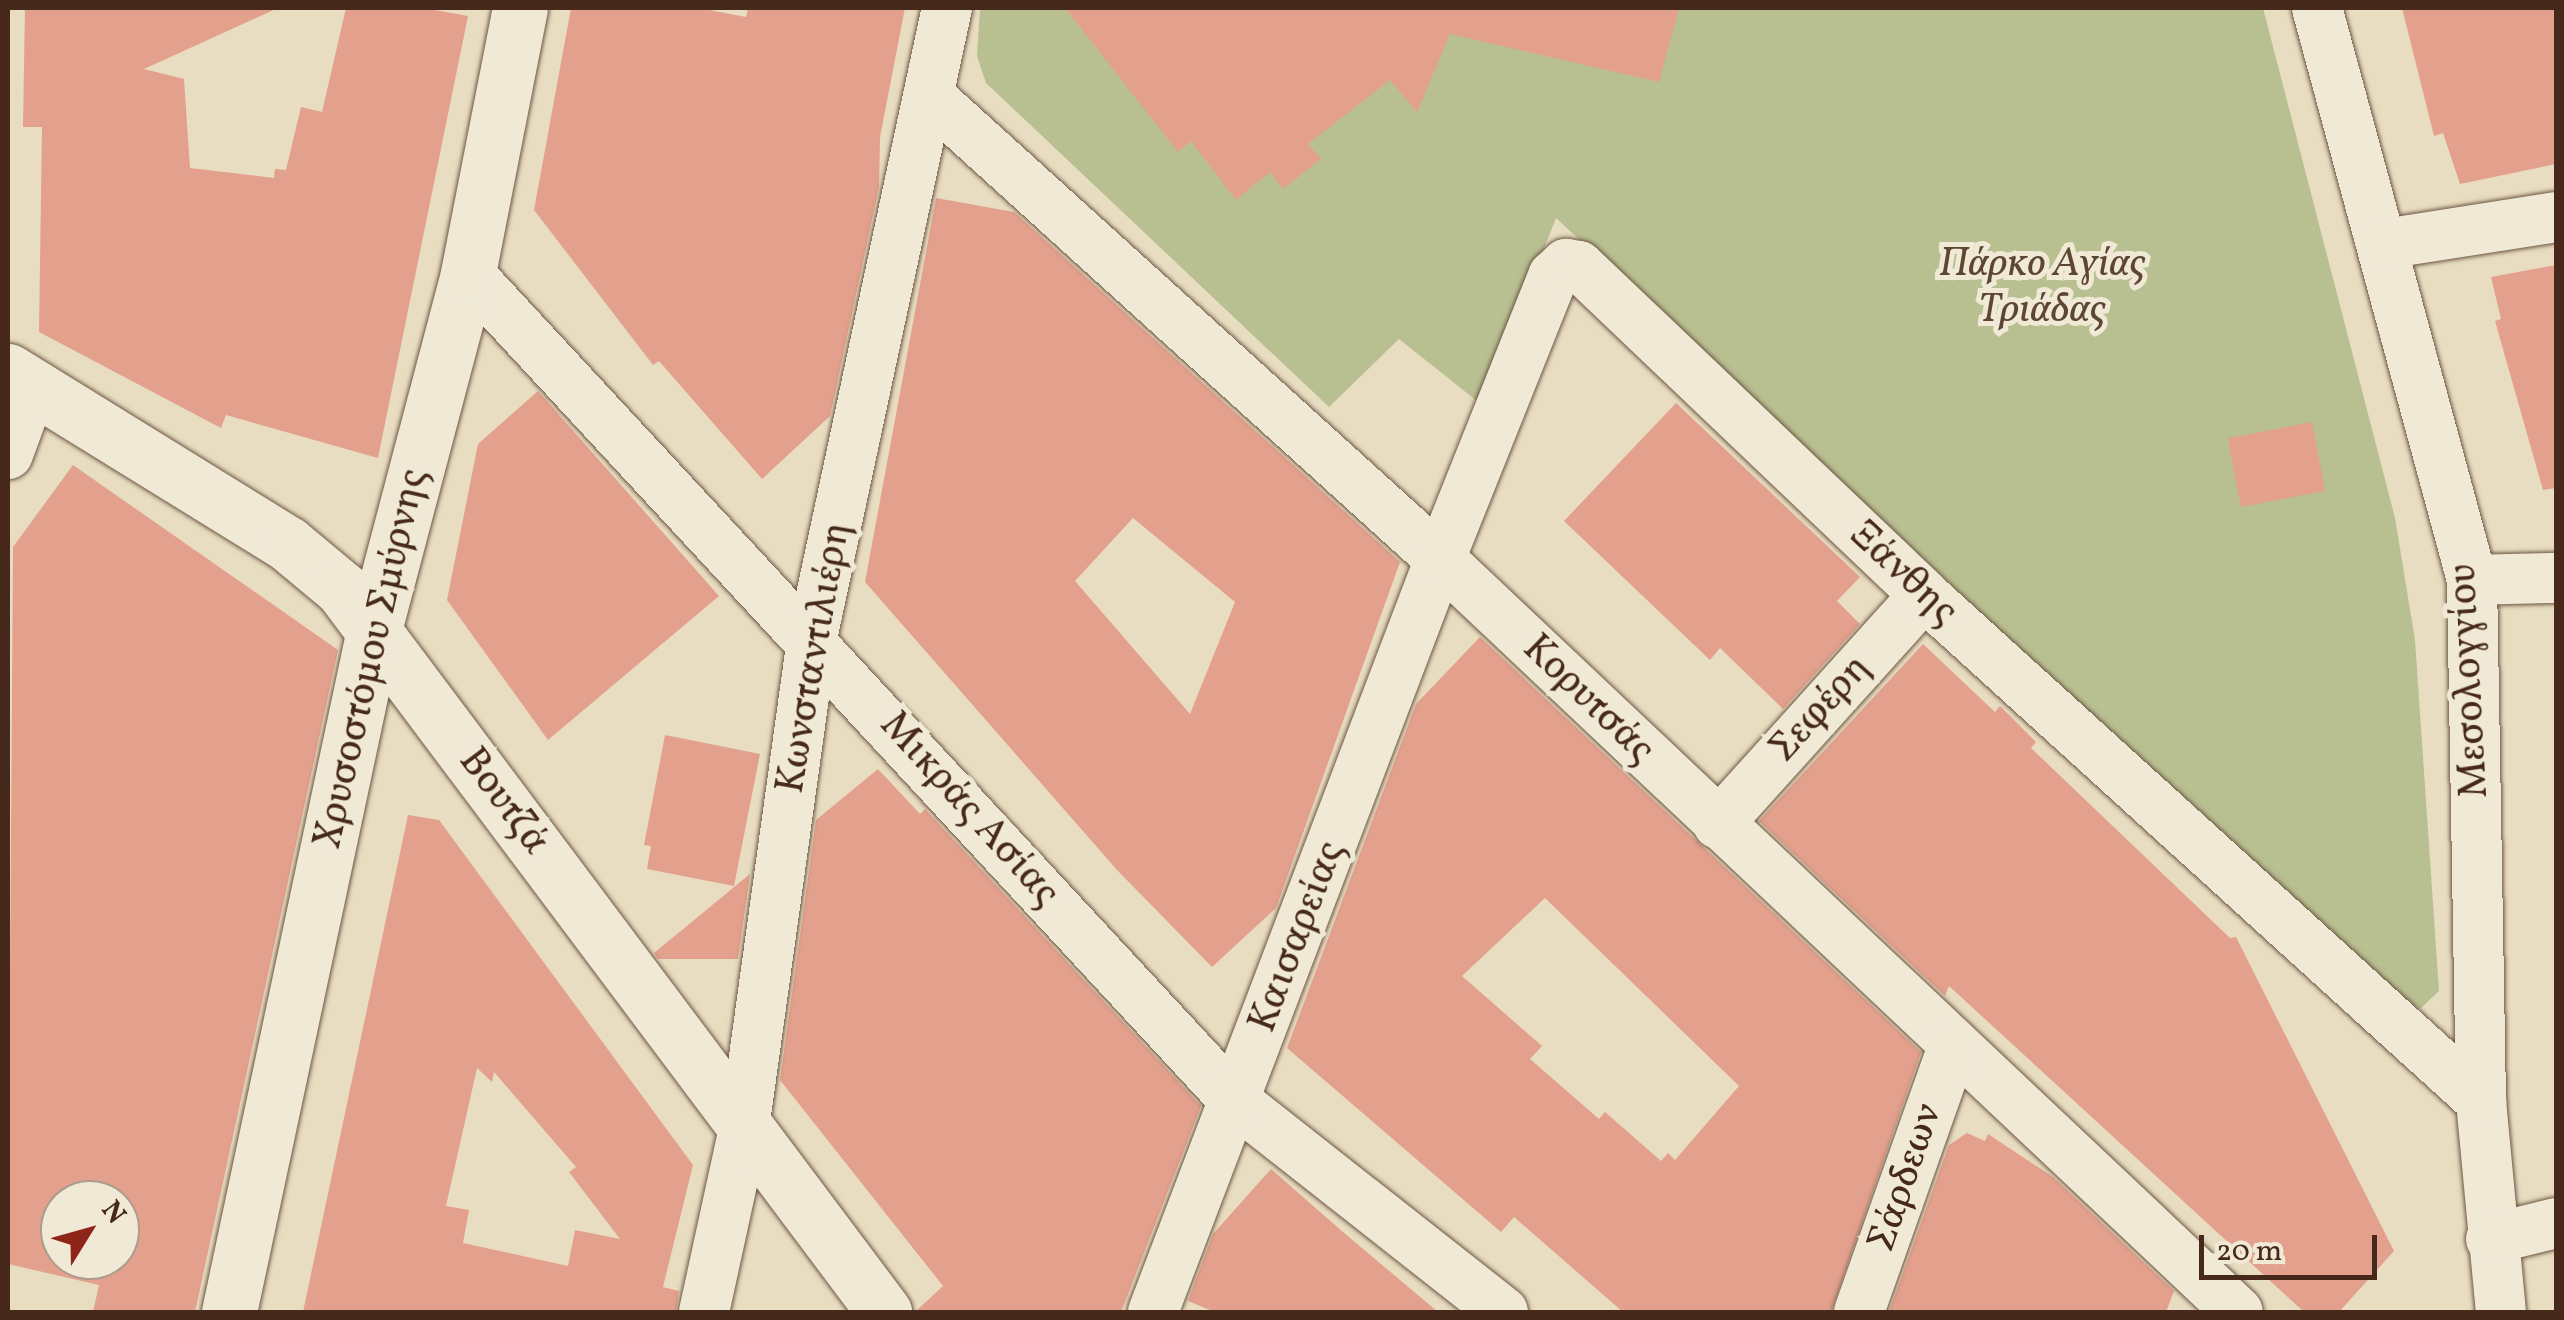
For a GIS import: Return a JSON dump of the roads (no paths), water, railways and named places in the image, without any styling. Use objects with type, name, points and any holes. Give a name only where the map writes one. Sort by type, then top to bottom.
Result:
[{"type":"street","name":"Χρυσοστόμου Σμύρνης","points":[[229,1312],[374,630],[468,273],[520,8]]},
{"type":"street","name":"Κωνσταντιλιέρη","points":[[704,1312],[744,1129],[812,638],[947,8]]},
{"type":"street","name":"Μεσολογγίου","points":[[2317,8],[2472,580],[2482,1101],[2491,1239],[2501,1312]]},
{"type":"street","name":"Κορυτσάς","points":[[930,96],[1440,559],[1954,1044],[2220,1306]]},
{"type":"street","points":[[2384,244],[2556,217]]},
{"type":"street","name":"Ξάνθης","points":[[1440,559],[1552,276],[1566,264],[1579,266],[1924,595],[2482,1101]]},
{"type":"street","name":"Μικράς Ασίας","points":[[468,273],[812,638],[1235,1101],[1503,1312]]},
{"type":"street","points":[[8,454],[20,380]]},
{"type":"street","name":"Βουτζά","points":[[20,380],[288,544],[342,589],[884,1312]]},
{"type":"street","name":"Καισαρείας","points":[[1153,1312],[1440,559]]},
{"type":"street","points":[[2472,580],[2556,578]]},
{"type":"street","name":"Σεφέρη","points":[[1718,824],[1924,595]]},
{"type":"street","name":"Σάρδεων","points":[[1859,1312],[1954,1044]]},
{"type":"street","points":[[2491,1239],[2556,1222]]},
{"type":"park label","name":"Πάρκο Αγίας Τριάδας","points":[[2042,288]]}]
